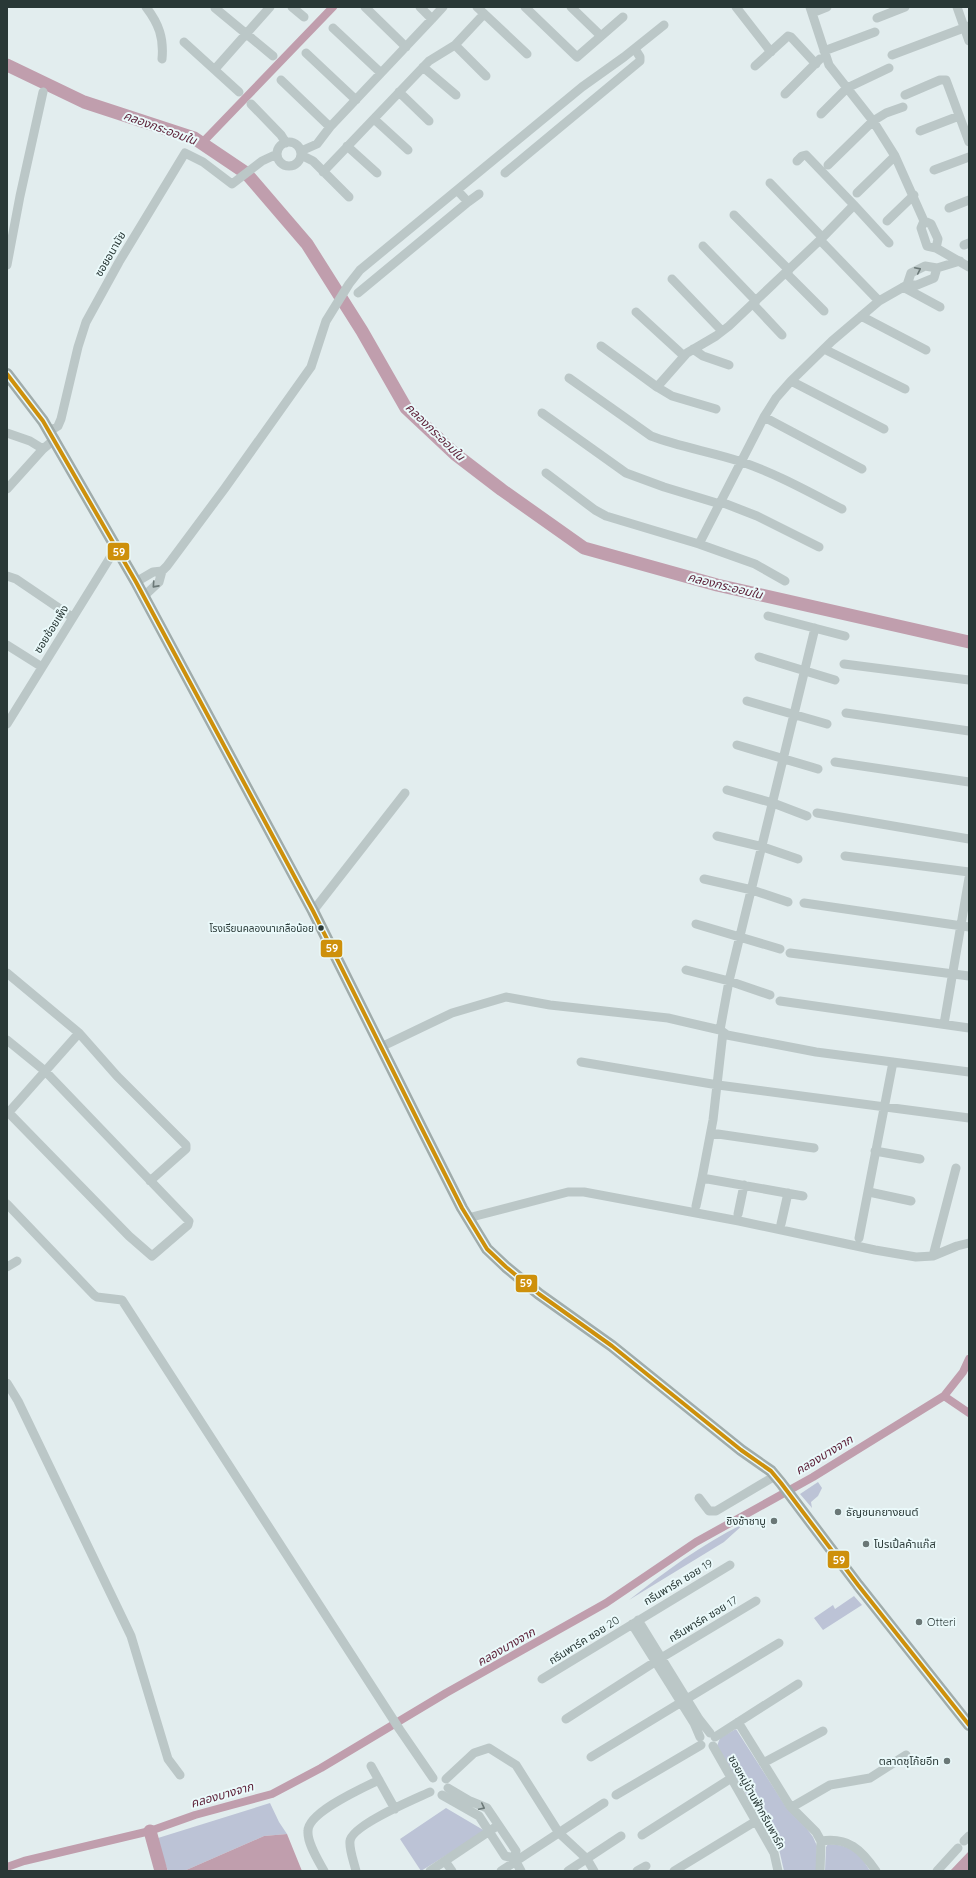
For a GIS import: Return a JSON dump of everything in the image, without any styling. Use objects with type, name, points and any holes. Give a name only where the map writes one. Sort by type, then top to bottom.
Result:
[{"type":"main road","points":[[7,374],[34,408],[52,435],[136,582],[313,910],[468,1218],[487,1249],[539,1294],[612,1346],[778,1479],[858,1585],[969,1725]]},
{"type":"street","points":[[146,7],[161,30],[163,39],[162,59]]},
{"type":"street","points":[[215,69],[270,7]]},
{"type":"street","points":[[292,7],[304,17]]},
{"type":"street","points":[[365,7],[406,47]]},
{"type":"street","points":[[420,7],[432,20]]},
{"type":"street","points":[[349,197],[313,161],[301,153],[296,144],[286,143],[280,146],[277,154],[280,163],[287,167],[298,163],[301,153],[317,144],[330,127],[443,7]]},
{"type":"street","points":[[477,7],[527,54]]},
{"type":"street","points":[[525,7],[577,57],[623,17]]},
{"type":"street","points":[[736,7],[771,52]]},
{"type":"street","points":[[827,7],[811,10],[831,69],[873,121],[895,156],[924,221],[921,228],[927,246],[936,248],[969,267]]},
{"type":"street","points":[[877,18],[905,7]]},
{"type":"street","points":[[957,7],[967,27],[969,41]]},
{"type":"street","points":[[215,8],[273,56]]},
{"type":"street","points":[[576,9],[600,36]]},
{"type":"street","points":[[324,172],[423,66],[455,45],[484,14]]},
{"type":"street","points":[[143,597],[159,582],[162,570],[225,488],[311,367],[326,321],[349,284],[360,270],[529,130],[664,25]]},
{"type":"street","points":[[892,55],[967,27]]},
{"type":"street","points":[[334,28],[381,73]]},
{"type":"street","points":[[785,94],[816,64],[824,52],[875,32]]},
{"type":"street","points":[[755,66],[786,37],[791,37],[816,64]]},
{"type":"street","points":[[184,42],[239,92]]},
{"type":"street","points":[[455,45],[486,76]]},
{"type":"street","points":[[505,173],[640,61],[640,57],[635,49]]},
{"type":"street","points":[[306,53],[356,100]]},
{"type":"street","points":[[423,66],[456,96]]},
{"type":"street","points":[[821,114],[847,88],[889,68]]},
{"type":"street","points":[[599,75],[608,87]]},
{"type":"street","points":[[905,95],[944,79],[946,80],[969,142]]},
{"type":"street","points":[[281,80],[330,127]]},
{"type":"street","points":[[7,264],[20,196],[43,92]]},
{"type":"street","points":[[399,92],[429,121]]},
{"type":"street","points":[[251,104],[281,135],[286,143]]},
{"type":"street","points":[[828,165],[873,121],[886,113],[903,107]]},
{"type":"street","points":[[920,131],[959,116]]},
{"type":"street","points":[[374,118],[408,150]]},
{"type":"street","points":[[529,130],[541,143]]},
{"type":"street","points":[[347,146],[377,173]]},
{"type":"street","name":"ซอยอนามัย","points":[[52,435],[61,419],[78,347],[91,312],[184,153],[203,162],[232,184],[255,166],[277,154]]},
{"type":"street","points":[[797,161],[802,156],[806,155],[889,243]]},
{"type":"street","points":[[858,193],[895,156]]},
{"type":"street","points":[[934,170],[969,157]]},
{"type":"street","points":[[770,183],[879,301]]},
{"type":"street","points":[[457,190],[468,202]]},
{"type":"street","points":[[358,293],[479,194]]},
{"type":"street","points":[[887,221],[914,196]]},
{"type":"street","points":[[949,208],[969,200]]},
{"type":"street","points":[[657,387],[684,356],[722,331],[755,303],[854,205]]},
{"type":"street","points":[[734,214],[824,311]]},
{"type":"street","points":[[413,226],[423,239]]},
{"type":"street","points":[[703,246],[782,335]]},
{"type":"street","points":[[373,259],[384,271]]},
{"type":"street","points":[[905,286],[911,273],[925,266],[937,268],[960,261]]},
{"type":"street","points":[[699,544],[764,417],[776,398],[824,349],[879,301],[905,286],[918,285],[934,278],[937,268]]},
{"type":"street","points":[[672,278],[722,331]]},
{"type":"street","points":[[905,286],[940,307]]},
{"type":"street","points":[[636,312],[684,356]]},
{"type":"street","points":[[861,316],[926,350]]},
{"type":"street","points":[[601,346],[657,387],[672,396],[716,409]]},
{"type":"street","points":[[693,349],[703,356],[729,365]]},
{"type":"street","points":[[824,349],[905,390]]},
{"type":"street","points":[[569,378],[651,436],[741,462],[774,475],[842,509]]},
{"type":"street","points":[[791,381],[884,429]]},
{"type":"street","points":[[542,413],[626,473],[664,487],[720,503],[757,516],[818,547]]},
{"type":"street","points":[[764,417],[862,469]]},
{"type":"street","points":[[7,433],[30,441],[43,449]]},
{"type":"street","points":[[9,486],[43,449],[52,435]]},
{"type":"street","points":[[546,473],[595,510],[606,516],[699,544],[755,564],[785,581]]},
{"type":"street","name":"ซอยช้อยเพ็ง","points":[[7,724],[116,548]]},
{"type":"street","points":[[136,582],[153,572],[162,570]]},
{"type":"street","points":[[7,576],[16,578],[72,617]]},
{"type":"street","points":[[768,616],[845,636]]},
{"type":"street","points":[[696,1206],[711,1133],[718,1085],[722,1031],[729,981],[784,759],[793,713],[815,628]]},
{"type":"street","points":[[7,646],[42,667]]},
{"type":"street","points":[[759,657],[835,680]]},
{"type":"street","points":[[844,664],[969,680]]},
{"type":"street","points":[[747,701],[827,724]]},
{"type":"street","points":[[846,713],[969,731]]},
{"type":"street","points":[[737,745],[818,769]]},
{"type":"street","points":[[835,762],[969,782]]},
{"type":"street","points":[[727,790],[773,803],[807,816]]},
{"type":"street","points":[[313,910],[405,793]]},
{"type":"street","points":[[817,813],[969,839]]},
{"type":"street","points":[[717,836],[763,846],[798,859]]},
{"type":"street","points":[[845,856],[969,872]]},
{"type":"street","points":[[944,1024],[952,974],[965,926],[969,878]]},
{"type":"street","points":[[704,879],[752,890],[788,902]]},
{"type":"street","points":[[804,904],[965,926]]},
{"type":"street","points":[[696,924],[741,936],[780,949]]},
{"type":"street","points":[[790,953],[969,976]]},
{"type":"street","points":[[686,970],[729,981],[770,995]]},
{"type":"street","points":[[7,973],[79,1033],[117,1076],[186,1145],[186,1149],[150,1181]]},
{"type":"street","points":[[381,1047],[452,1013],[506,997],[550,1005],[668,1018],[722,1031],[727,1035],[816,1052],[969,1072]]},
{"type":"street","points":[[780,1001],[969,1028]]},
{"type":"street","points":[[7,1040],[44,1072],[189,1223],[187,1228],[152,1256],[129,1236],[8,1112],[44,1072],[79,1033]]},
{"type":"street","points":[[581,1062],[718,1085],[969,1118]]},
{"type":"street","points":[[859,1238],[869,1192],[875,1151],[892,1062]]},
{"type":"street","points":[[711,1133],[814,1148]]},
{"type":"street","points":[[875,1151],[920,1159]]},
{"type":"street","points":[[933,1256],[956,1168]]},
{"type":"street","points":[[702,1178],[803,1196]]},
{"type":"street","points":[[738,1214],[744,1185]]},
{"type":"street","points":[[468,1218],[568,1192],[584,1192],[739,1221],[875,1250],[916,1257],[933,1256],[957,1246],[969,1243]]},
{"type":"street","points":[[869,1192],[911,1202]]},
{"type":"street","points":[[781,1224],[788,1193]]},
{"type":"street","points":[[7,1204],[94,1295],[122,1300],[400,1730],[433,1778]]},
{"type":"street","points":[[7,1267],[17,1261]]},
{"type":"street","points":[[7,1383],[18,1401],[131,1636],[168,1758],[180,1775]]},
{"type":"street","points":[[699,1498],[709,1512],[716,1511],[778,1479]]},
{"type":"street","name":"กรีนพาร์ค ซอย 19","points":[[635,1622],[730,1565]]},
{"type":"street","name":"กรีนพาร์ค ซอย 17","points":[[566,1719],[658,1660],[756,1601]]},
{"type":"street","points":[[635,1622],[684,1700],[712,1735],[715,1742],[713,1746],[708,1748],[700,1741],[684,1700]]},
{"type":"street","name":"กรีนพาร์ค ซอย 20","points":[[542,1679],[635,1622]]},
{"type":"street","points":[[591,1756],[779,1643]]},
{"type":"street","points":[[616,1795],[700,1741],[703,1734],[712,1735],[738,1722],[798,1684]]},
{"type":"street","points":[[738,1722],[792,1808],[816,1832],[821,1841],[820,1871]]},
{"type":"street","points":[[764,1763],[823,1731]]},
{"type":"street","name":"ซอยหมู่บ้านฟ้ากรีนพาร์ค","points":[[713,1746],[730,1779],[774,1853],[778,1869]]},
{"type":"street","points":[[522,1871],[515,1860],[504,1856],[479,1816],[446,1787],[440,1776],[433,1778],[428,1785],[430,1792],[436,1796],[446,1787],[474,1753],[489,1748],[516,1765],[559,1833],[587,1859],[594,1871]]},
{"type":"street","points":[[792,1808],[830,1785],[870,1778],[906,1754]]},
{"type":"street","points":[[371,1766],[395,1809]]},
{"type":"street","points":[[642,1835],[730,1779]]},
{"type":"street","points":[[324,1871],[309,1839],[308,1832],[311,1822],[337,1803],[379,1780]]},
{"type":"street","points":[[446,1787],[470,1801],[487,1808],[516,1851],[515,1860]]},
{"type":"street","points":[[356,1871],[350,1841],[351,1837],[359,1828],[366,1823],[430,1792]]},
{"type":"street","points":[[502,1871],[515,1860],[604,1803]]},
{"type":"street","points":[[674,1871],[756,1821]]},
{"type":"street","points":[[430,1871],[499,1825]]},
{"type":"street","points":[[568,1871],[621,1836]]},
{"type":"street","points":[[821,1841],[842,1840],[854,1846],[876,1871]]},
{"type":"street","points":[[937,1871],[964,1842]]},
{"type":"street","points":[[445,1861],[452,1871]]},
{"type":"street","points":[[637,1871],[646,1866]]},
{"type":"street","points":[[768,1871],[778,1869]]},
{"type":"shaded area","points":[[818,1482],[822,1488],[818,1496],[811,1502],[812,1508],[800,1494]]},
{"type":"shaded area","points":[[745,1523],[724,1542],[629,1600],[685,1558]]},
{"type":"shaded area","points":[[854,1596],[862,1605],[823,1630],[814,1618],[833,1605],[835,1609]]},
{"type":"shaded area","points":[[736,1729],[786,1807],[802,1822],[813,1837],[817,1846],[816,1871],[784,1871],[779,1849],[717,1746],[720,1738]]},
{"type":"shaded area","points":[[270,1803],[279,1822],[287,1834],[264,1836],[184,1871],[168,1871],[157,1842],[158,1838]]},
{"type":"shaded area","points":[[446,1808],[485,1831],[421,1871],[400,1839]]},
{"type":"shaded area","points":[[287,1834],[302,1871],[184,1871],[264,1836]]},
{"type":"shaded area","points":[[828,1844],[843,1846],[854,1851],[862,1859],[870,1871],[825,1871],[826,1847]]},
{"type":"shaded area","points":[[969,1851],[969,1871],[950,1871]]},
{"type":"waterway","points":[[202,143],[333,7]]},
{"type":"waterway","name":"คลองกระออมใน","points":[[7,65],[84,102],[194,138],[246,173],[307,244],[362,331],[406,408],[455,454],[502,490],[584,548],[717,585],[969,642]]},
{"type":"waterway","name":"คลองบางจาก","points":[[7,1867],[24,1861],[150,1831],[195,1815],[272,1794],[321,1768],[446,1693],[606,1603],[696,1542],[813,1477],[944,1396],[963,1372],[969,1359]]},
{"type":"waterway","points":[[944,1396],[969,1413]]},
{"type":"waterway","points":[[150,1831],[161,1871]]},
{"type":"transit line","name":"59","points":[[7,374],[43,421],[136,582],[313,911],[462,1208],[487,1249],[539,1294],[612,1346],[741,1450],[771,1471],[858,1585],[969,1725]]},
{"type":"place","name":"โรงเรียนคลองนาเกลือน้อย","points":[[321,928]]},
{"type":"place","name":"ธัญชนกยางยนต์","points":[[838,1512]]},
{"type":"place","name":"ชิงช้าชาบู","points":[[774,1521]]},
{"type":"place","name":"โปรเปิ้ลค้าแก๊ส","points":[[866,1544]]},
{"type":"place","name":"Otteri","points":[[919,1622]]},
{"type":"place","name":"ตลาดซุโก้ยอีท","points":[[947,1761]]}]
